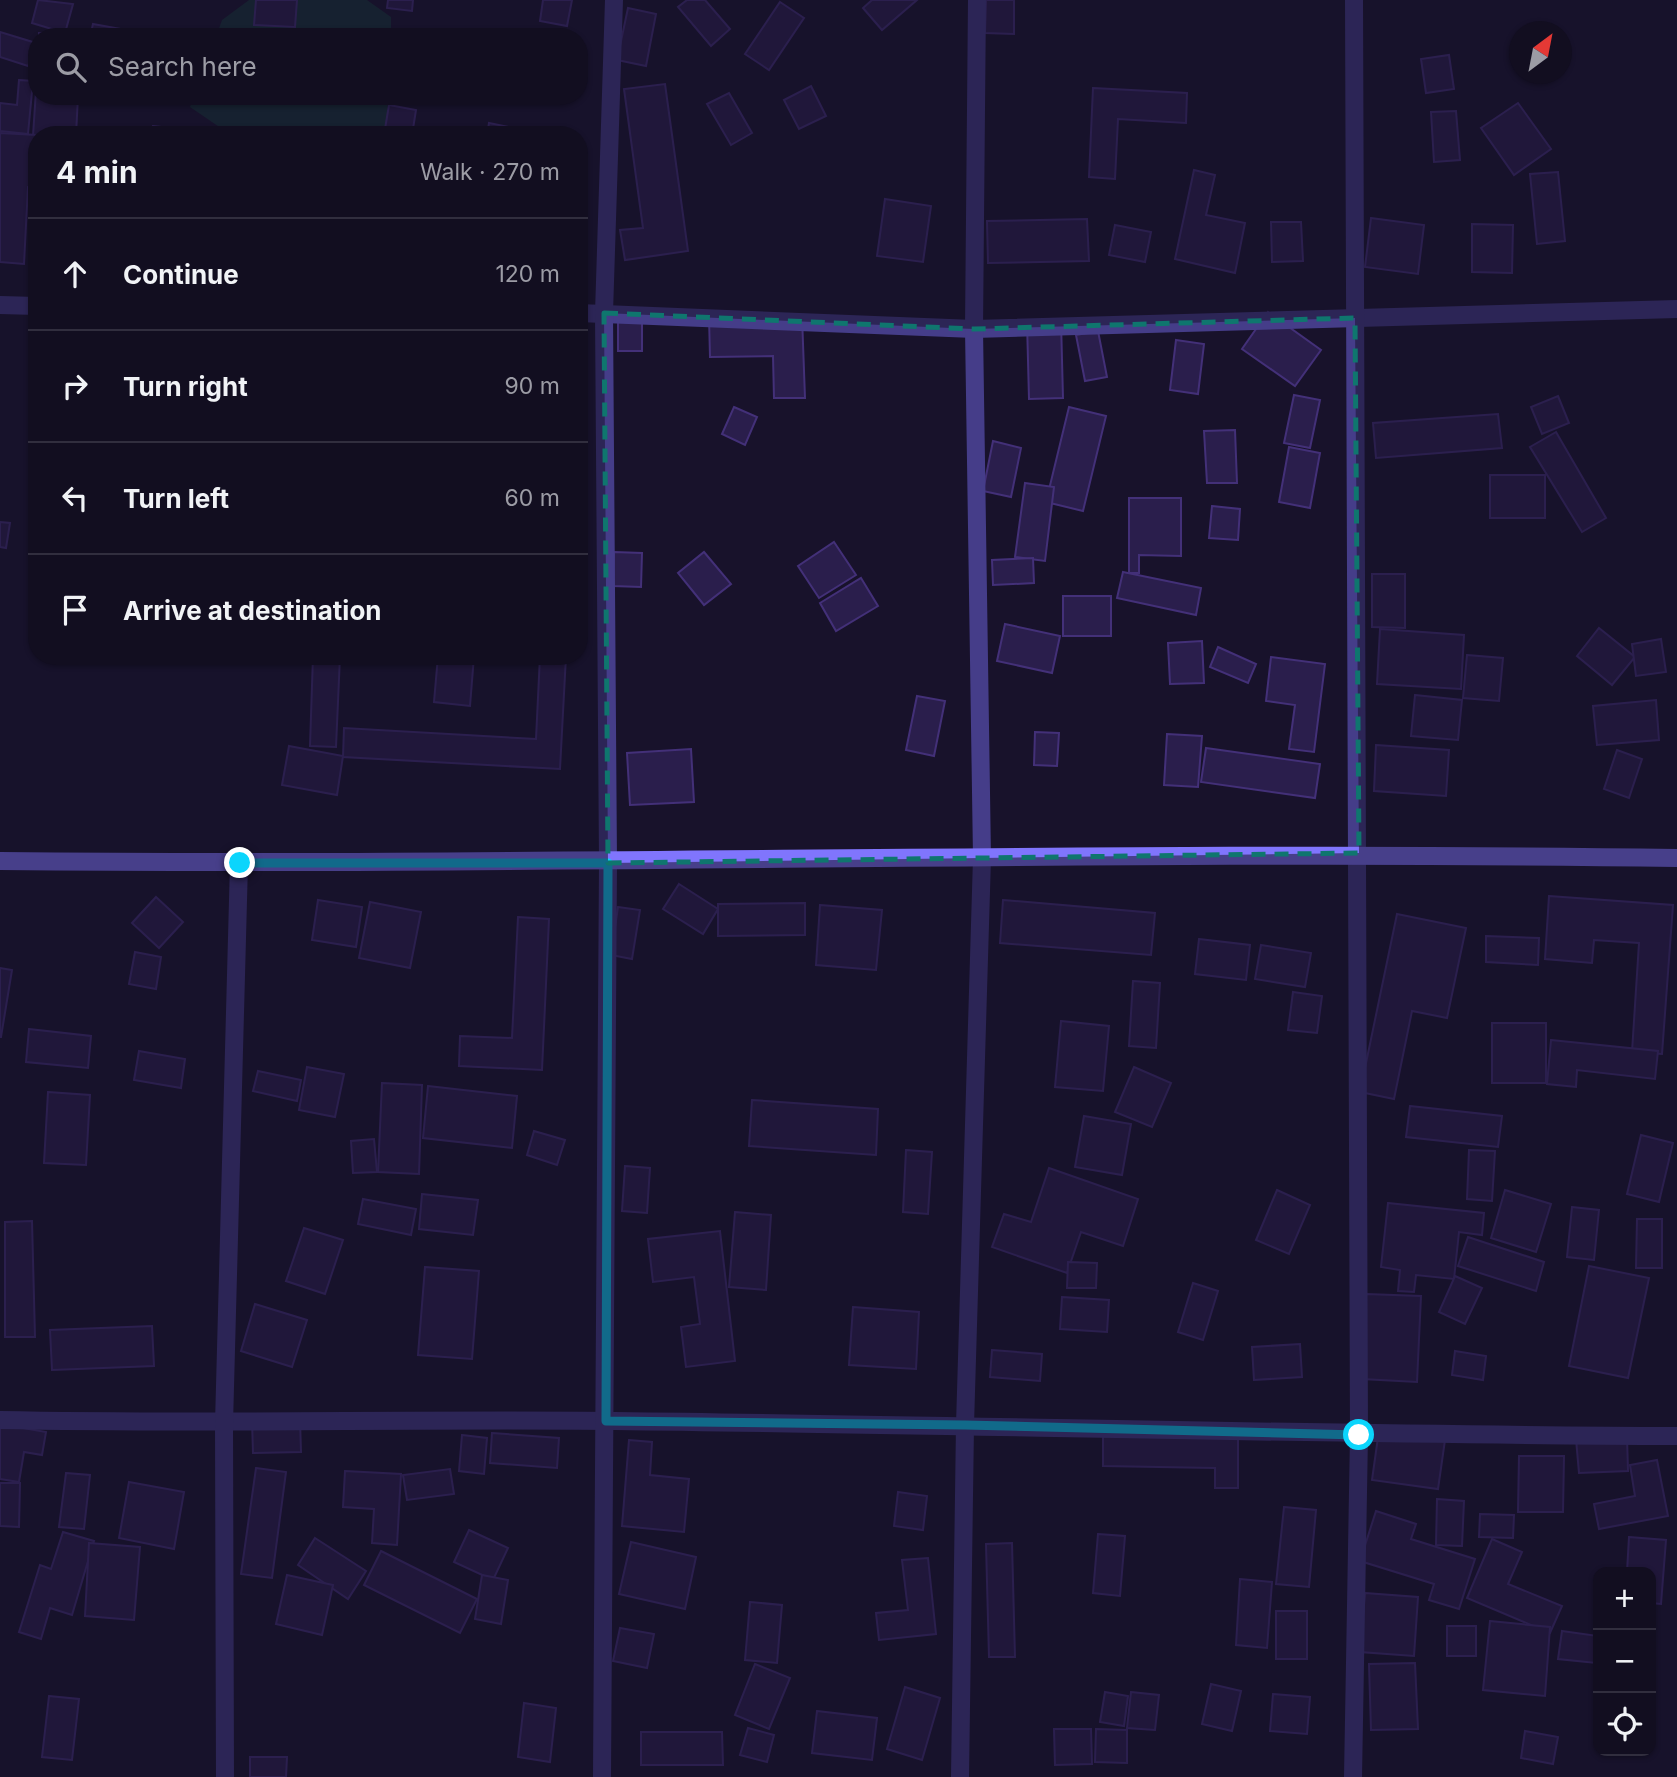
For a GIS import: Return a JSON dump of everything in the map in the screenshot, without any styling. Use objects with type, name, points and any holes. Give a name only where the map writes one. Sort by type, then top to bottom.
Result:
[{"type":"street","points":[[602,1777],[608,863],[604,313],[614,0]]},
{"type":"street","points":[[960,1777],[965,1425],[982,858],[974,329],[978,0]]},
{"type":"street","points":[[1353,1777],[1359,1435],[1354,0]]},
{"type":"street","points":[[0,305],[28,306]]},
{"type":"street","points":[[588,313],[974,329],[1677,309]]},
{"type":"street","points":[[0,861],[608,863],[1359,853],[1677,858]]},
{"type":"street","points":[[225,1777],[224,1424],[240,863]]},
{"type":"street","points":[[0,1420],[224,1424],[606,1421],[965,1425],[1359,1435],[1677,1436]]},
{"type":"highlighted area","points":[[604,313],[974,329],[1355,318],[1359,853],[608,863]]},
{"type":"green space","points":[[249,0],[367,0],[391,17],[391,28],[219,28],[222,20]]},
{"type":"green space","points":[[388,105],[387,126],[218,126],[190,107]]},
{"type":"building","points":[[38,0],[73,4],[66,28],[48,28],[32,23]]},
{"type":"building","points":[[256,0],[297,0],[295,27],[254,25]]},
{"type":"building","points":[[388,0],[413,0],[412,11],[387,8]]},
{"type":"building","points":[[543,0],[572,0],[567,26],[540,21]]},
{"type":"building","points":[[687,0],[705,0],[730,29],[711,46],[678,7]]},
{"type":"building","points":[[872,0],[917,0],[882,30],[863,8]]},
{"type":"building","points":[[986,0],[1014,0],[1014,34],[985,33]]},
{"type":"building","points":[[780,2],[804,18],[769,70],[745,54]]},
{"type":"building","points":[[628,8],[656,14],[646,66],[617,60]]},
{"type":"building","points":[[93,24],[115,28],[92,28]]},
{"type":"building","points":[[0,32],[28,41],[28,66],[0,57]]},
{"type":"building","points":[[1449,55],[1454,89],[1426,93],[1421,59]]},
{"type":"building","points":[[19,80],[28,81],[28,105],[31,105],[28,134],[0,131],[0,103],[17,105]]},
{"type":"building","points":[[665,84],[688,251],[625,260],[620,230],[643,228],[624,89]]},
{"type":"building","points":[[811,86],[826,116],[799,129],[784,100]]},
{"type":"building","points":[[1093,88],[1187,93],[1186,123],[1118,119],[1115,179],[1089,177]]},
{"type":"building","points":[[729,93],[752,133],[731,145],[707,104]]},
{"type":"building","points":[[1518,103],[1551,149],[1514,175],[1481,128]]},
{"type":"building","points":[[35,105],[78,105],[76,126],[34,126]]},
{"type":"building","points":[[389,105],[416,110],[413,126],[386,126]]},
{"type":"building","points":[[1456,111],[1460,160],[1434,162],[1431,112]]},
{"type":"building","points":[[0,133],[28,135],[24,264],[0,262]]},
{"type":"building","points":[[1194,170],[1215,175],[1206,215],[1245,223],[1235,273],[1175,259]]},
{"type":"building","points":[[1558,172],[1565,241],[1537,244],[1530,174]]},
{"type":"building","points":[[885,199],[931,206],[923,262],[877,256]]},
{"type":"building","points":[[1371,218],[1424,225],[1418,274],[1365,267]]},
{"type":"building","points":[[1087,219],[1089,261],[988,263],[987,221]]},
{"type":"building","points":[[1271,222],[1301,222],[1303,261],[1272,262]]},
{"type":"building","points":[[1472,224],[1513,225],[1512,273],[1472,272]]},
{"type":"building","points":[[1115,225],[1151,232],[1145,262],[1109,255]]},
{"type":"building","points":[[1268,312],[1321,350],[1295,386],[1242,349]]},
{"type":"building","points":[[802,316],[805,398],[774,398],[773,356],[710,357],[709,317]]},
{"type":"building","points":[[618,318],[642,318],[642,351],[618,351]]},
{"type":"building","points":[[1061,321],[1063,398],[1029,399],[1027,322]]},
{"type":"building","points":[[1098,331],[1107,377],[1085,381],[1076,335]]},
{"type":"building","points":[[1176,340],[1204,344],[1198,394],[1170,390]]},
{"type":"building","points":[[1294,395],[1320,400],[1310,448],[1284,443]]},
{"type":"building","points":[[1558,396],[1569,423],[1542,434],[1531,407]]},
{"type":"building","points":[[734,407],[757,417],[745,445],[722,434]]},
{"type":"building","points":[[1069,407],[1106,416],[1083,511],[1046,502]]},
{"type":"building","points":[[1498,414],[1502,448],[1376,458],[1373,423]]},
{"type":"building","points":[[1235,430],[1237,483],[1207,483],[1204,431]]},
{"type":"building","points":[[1556,432],[1606,518],[1582,532],[1530,447]]},
{"type":"building","points":[[993,441],[1021,448],[1011,497],[983,491]]},
{"type":"building","points":[[1289,447],[1320,453],[1310,508],[1279,502]]},
{"type":"building","points":[[1490,475],[1545,475],[1545,518],[1490,518]]},
{"type":"building","points":[[1025,483],[1054,487],[1045,561],[1015,557]]},
{"type":"building","points":[[1129,498],[1181,498],[1181,556],[1139,555],[1139,573],[1129,573]]},
{"type":"building","points":[[1212,506],[1240,509],[1238,540],[1209,538]]},
{"type":"building","points":[[0,522],[10,523],[6,548],[0,547]]},
{"type":"building","points":[[834,542],[856,575],[819,598],[798,566]]},
{"type":"building","points":[[614,552],[642,553],[641,587],[613,586]]},
{"type":"building","points":[[704,552],[731,584],[704,605],[678,573]]},
{"type":"building","points":[[1033,558],[1034,583],[993,585],[992,560]]},
{"type":"building","points":[[1123,572],[1201,588],[1196,615],[1117,598]]},
{"type":"building","points":[[1372,574],[1405,574],[1405,628],[1372,627]]},
{"type":"building","points":[[861,578],[878,606],[836,631],[820,603]]},
{"type":"building","points":[[1063,596],[1111,596],[1111,636],[1063,636]]},
{"type":"building","points":[[1005,624],[1060,636],[1052,673],[997,661]]},
{"type":"building","points":[[1599,628],[1635,657],[1612,685],[1577,656]]},
{"type":"building","points":[[1380,629],[1464,635],[1461,689],[1377,684]]},
{"type":"building","points":[[1661,639],[1666,672],[1636,676],[1632,644]]},
{"type":"building","points":[[1202,641],[1204,683],[1170,684],[1168,643]]},
{"type":"building","points":[[1218,647],[1256,664],[1248,683],[1210,667]]},
{"type":"building","points":[[1467,655],[1503,658],[1499,701],[1463,698]]},
{"type":"building","points":[[1271,657],[1325,664],[1314,752],[1289,749],[1295,705],[1266,701]]},
{"type":"building","points":[[313,665],[340,665],[336,747],[310,746]]},
{"type":"building","points":[[437,665],[473,665],[470,706],[434,702]]},
{"type":"building","points":[[540,665],[566,665],[560,769],[343,757],[344,728],[536,739]]},
{"type":"building","points":[[1415,695],[1462,700],[1458,740],[1411,736]]},
{"type":"building","points":[[917,696],[945,701],[934,756],[906,750]]},
{"type":"building","points":[[1656,700],[1659,740],[1597,745],[1593,706]]},
{"type":"building","points":[[1035,732],[1059,733],[1057,766],[1034,765]]},
{"type":"building","points":[[1167,734],[1202,736],[1198,787],[1164,785]]},
{"type":"building","points":[[1376,745],[1449,750],[1446,796],[1374,791]]},
{"type":"building","points":[[289,746],[343,756],[337,795],[282,785]]},
{"type":"building","points":[[1206,748],[1320,764],[1315,798],[1201,782]]},
{"type":"building","points":[[691,749],[694,802],[630,805],[627,753]]},
{"type":"building","points":[[1617,750],[1642,759],[1629,798],[1604,789]]},
{"type":"building","points":[[679,884],[718,909],[703,934],[663,909]]},
{"type":"building","points":[[1549,896],[1673,905],[1662,1054],[1632,1052],[1639,943],[1594,940],[1592,963],[1545,959]]},
{"type":"building","points":[[156,897],[183,922],[159,948],[132,923]]},
{"type":"building","points":[[318,900],[362,907],[356,947],[312,940]]},
{"type":"building","points":[[1003,900],[1155,913],[1151,955],[1000,943]]},
{"type":"building","points":[[370,902],[421,912],[410,968],[359,958]]},
{"type":"building","points":[[805,903],[805,935],[718,936],[718,904]]},
{"type":"building","points":[[820,905],[882,910],[876,970],[816,965]]},
{"type":"building","points":[[618,907],[640,910],[632,959],[611,955]]},
{"type":"building","points":[[1397,914],[1466,928],[1447,1018],[1412,1011],[1394,1099],[1360,1092]]},
{"type":"building","points":[[518,917],[549,919],[542,1070],[459,1066],[460,1036],[512,1038]]},
{"type":"building","points":[[1486,936],[1539,938],[1538,965],[1486,962]]},
{"type":"building","points":[[1199,939],[1250,945],[1246,980],[1195,974]]},
{"type":"building","points":[[1261,945],[1311,953],[1305,987],[1255,979]]},
{"type":"building","points":[[135,952],[161,957],[156,989],[129,984]]},
{"type":"building","points":[[0,968],[12,970],[1,1037],[0,1037]]},
{"type":"building","points":[[1133,981],[1160,983],[1156,1048],[1129,1046]]},
{"type":"building","points":[[1293,992],[1322,996],[1317,1033],[1288,1030]]},
{"type":"building","points":[[1061,1021],[1109,1026],[1103,1091],[1055,1087]]},
{"type":"building","points":[[1492,1023],[1546,1023],[1546,1083],[1492,1083]]},
{"type":"building","points":[[29,1029],[91,1036],[88,1068],[26,1062]]},
{"type":"building","points":[[1551,1040],[1658,1051],[1655,1079],[1577,1070],[1576,1087],[1547,1084]]},
{"type":"building","points":[[139,1051],[185,1059],[181,1088],[134,1080]]},
{"type":"building","points":[[307,1067],[344,1074],[335,1117],[299,1110]]},
{"type":"building","points":[[1134,1067],[1171,1083],[1152,1127],[1115,1112]]},
{"type":"building","points":[[258,1071],[301,1080],[297,1101],[253,1091]]},
{"type":"building","points":[[382,1083],[422,1085],[419,1174],[378,1172]]},
{"type":"building","points":[[428,1086],[517,1096],[512,1148],[423,1138]]},
{"type":"building","points":[[48,1092],[90,1095],[86,1165],[44,1163]]},
{"type":"building","points":[[752,1100],[878,1109],[876,1155],[749,1146]]},
{"type":"building","points":[[1410,1106],[1502,1116],[1498,1147],[1406,1137]]},
{"type":"building","points":[[1084,1116],[1131,1124],[1122,1175],[1075,1167]]},
{"type":"building","points":[[534,1131],[565,1140],[557,1165],[527,1155]]},
{"type":"building","points":[[1641,1135],[1673,1143],[1659,1202],[1627,1194]]},
{"type":"building","points":[[374,1139],[377,1172],[353,1173],[351,1141]]},
{"type":"building","points":[[906,1150],[932,1152],[928,1214],[903,1212]]},
{"type":"building","points":[[1469,1150],[1495,1151],[1492,1201],[1467,1199]]},
{"type":"building","points":[[625,1166],[650,1168],[647,1213],[622,1211]]},
{"type":"building","points":[[1049,1168],[1138,1199],[1123,1246],[1081,1232],[1067,1273],[992,1247],[1004,1214],[1031,1222]]},
{"type":"building","points":[[1277,1190],[1310,1205],[1289,1254],[1256,1240]]},
{"type":"building","points":[[1505,1190],[1551,1204],[1536,1252],[1491,1238]]},
{"type":"building","points":[[422,1194],[478,1200],[473,1235],[419,1229]]},
{"type":"building","points":[[363,1199],[416,1209],[411,1235],[358,1224]]},
{"type":"building","points":[[1388,1203],[1484,1213],[1482,1235],[1459,1232],[1454,1279],[1416,1275],[1414,1292],[1398,1291],[1400,1270],[1381,1267]]},
{"type":"building","points":[[1572,1207],[1599,1210],[1594,1260],[1567,1257]]},
{"type":"building","points":[[735,1212],[771,1215],[766,1290],[729,1287]]},
{"type":"building","points":[[1637,1219],[1662,1219],[1662,1268],[1636,1268]]},
{"type":"building","points":[[32,1221],[35,1337],[5,1337],[5,1222]]},
{"type":"building","points":[[304,1228],[343,1240],[325,1294],[286,1281]]},
{"type":"building","points":[[720,1231],[735,1361],[686,1367],[681,1327],[700,1324],[694,1277],[653,1282],[648,1239]]},
{"type":"building","points":[[1468,1237],[1544,1262],[1536,1291],[1458,1266]]},
{"type":"building","points":[[1068,1262],[1097,1263],[1096,1288],[1067,1288]]},
{"type":"building","points":[[1589,1266],[1649,1278],[1628,1378],[1569,1366]]},
{"type":"building","points":[[425,1267],[479,1271],[472,1359],[418,1355]]},
{"type":"building","points":[[1455,1276],[1482,1288],[1465,1324],[1439,1312]]},
{"type":"building","points":[[1193,1283],[1218,1291],[1203,1340],[1178,1332]]},
{"type":"building","points":[[1366,1294],[1421,1296],[1417,1382],[1362,1379]]},
{"type":"building","points":[[1062,1297],[1109,1300],[1107,1332],[1060,1329]]},
{"type":"building","points":[[255,1304],[307,1320],[292,1367],[241,1351]]},
{"type":"building","points":[[853,1307],[919,1312],[916,1369],[849,1365]]},
{"type":"building","points":[[152,1326],[154,1366],[52,1370],[50,1330]]},
{"type":"building","points":[[1300,1344],[1302,1377],[1254,1380],[1252,1347]]},
{"type":"building","points":[[992,1350],[1042,1354],[1040,1381],[990,1377]]},
{"type":"building","points":[[1455,1351],[1486,1356],[1483,1380],[1452,1375]]},
{"type":"building","points":[[300,1420],[301,1452],[253,1453],[252,1421]]},
{"type":"building","points":[[0,1424],[46,1432],[42,1455],[24,1452],[19,1482],[0,1479]]},
{"type":"building","points":[[1379,1430],[1445,1440],[1438,1489],[1372,1480]]},
{"type":"building","points":[[492,1433],[559,1438],[557,1468],[490,1463]]},
{"type":"building","points":[[462,1435],[487,1438],[484,1474],[459,1471]]},
{"type":"building","points":[[1103,1436],[1238,1438],[1238,1488],[1215,1488],[1215,1468],[1103,1466]]},
{"type":"building","points":[[1627,1437],[1628,1471],[1579,1473],[1576,1439]]},
{"type":"building","points":[[629,1440],[652,1442],[650,1475],[689,1479],[684,1532],[622,1526]]},
{"type":"building","points":[[1519,1456],[1564,1456],[1563,1512],[1518,1512]]},
{"type":"building","points":[[1657,1460],[1668,1516],[1599,1529],[1594,1504],[1635,1496],[1630,1465]]},
{"type":"building","points":[[256,1468],[286,1472],[272,1578],[241,1574]]},
{"type":"building","points":[[450,1469],[454,1494],[407,1500],[403,1475]]},
{"type":"building","points":[[345,1471],[401,1474],[397,1545],[372,1543],[374,1509],[343,1507]]},
{"type":"building","points":[[66,1473],[90,1475],[84,1529],[59,1527]]},
{"type":"building","points":[[129,1482],[184,1492],[174,1549],[119,1538]]},
{"type":"building","points":[[0,1483],[20,1483],[19,1527],[0,1526]]},
{"type":"building","points":[[898,1492],[927,1496],[923,1530],[894,1526]]},
{"type":"building","points":[[1437,1499],[1464,1501],[1462,1546],[1436,1545]]},
{"type":"building","points":[[1284,1507],[1316,1510],[1309,1587],[1276,1584]]},
{"type":"building","points":[[1376,1511],[1416,1524],[1411,1539],[1475,1559],[1459,1609],[1429,1600],[1434,1584],[1360,1561]]},
{"type":"building","points":[[1480,1514],[1514,1515],[1513,1538],[1479,1537]]},
{"type":"building","points":[[469,1530],[508,1548],[493,1580],[454,1562]]},
{"type":"building","points":[[63,1532],[94,1541],[72,1615],[50,1608],[41,1639],[19,1632],[40,1565],[51,1569]]},
{"type":"building","points":[[1098,1534],[1125,1536],[1120,1596],[1093,1593]]},
{"type":"building","points":[[1629,1537],[1666,1540],[1661,1604],[1656,1604],[1656,1567],[1627,1567]]},
{"type":"building","points":[[315,1538],[366,1571],[348,1599],[298,1565]]},
{"type":"building","points":[[1492,1539],[1522,1552],[1508,1584],[1562,1606],[1550,1633],[1467,1598]]},
{"type":"building","points":[[631,1542],[696,1557],[685,1609],[619,1594]]},
{"type":"building","points":[[89,1543],[140,1547],[134,1620],[85,1616]]},
{"type":"building","points":[[1012,1543],[1015,1657],[989,1657],[986,1544]]},
{"type":"building","points":[[381,1551],[477,1599],[460,1633],[364,1585]]},
{"type":"building","points":[[928,1558],[936,1634],[879,1640],[876,1613],[908,1610],[902,1560]]},
{"type":"building","points":[[287,1575],[333,1585],[322,1635],[276,1624]]},
{"type":"building","points":[[482,1575],[508,1580],[501,1624],[475,1619]]},
{"type":"building","points":[[1240,1579],[1272,1582],[1267,1648],[1236,1645]]},
{"type":"building","points":[[1365,1593],[1418,1597],[1414,1656],[1360,1652]]},
{"type":"building","points":[[750,1602],[782,1605],[777,1663],[745,1660]]},
{"type":"building","points":[[1276,1611],[1307,1611],[1307,1659],[1276,1659]]},
{"type":"building","points":[[1490,1621],[1550,1627],[1545,1696],[1483,1690]]},
{"type":"building","points":[[1447,1626],[1476,1626],[1476,1656],[1447,1656]]},
{"type":"building","points":[[620,1628],[654,1634],[647,1668],[613,1661]]},
{"type":"building","points":[[1562,1631],[1593,1635],[1593,1663],[1558,1659]]},
{"type":"building","points":[[1415,1663],[1418,1729],[1371,1730],[1369,1664]]},
{"type":"building","points":[[755,1664],[790,1678],[769,1729],[735,1715]]},
{"type":"building","points":[[1211,1684],[1241,1691],[1232,1731],[1202,1724]]},
{"type":"building","points":[[905,1687],[940,1698],[922,1760],[887,1749]]},
{"type":"building","points":[[1105,1692],[1128,1696],[1124,1726],[1100,1722]]},
{"type":"building","points":[[1131,1692],[1159,1695],[1155,1730],[1127,1728]]},
{"type":"building","points":[[1273,1694],[1310,1697],[1307,1734],[1270,1731]]},
{"type":"building","points":[[49,1696],[79,1699],[72,1760],[42,1757]]},
{"type":"building","points":[[524,1703],[556,1708],[550,1762],[518,1757]]},
{"type":"building","points":[[817,1711],[877,1718],[872,1760],[812,1753]]},
{"type":"building","points":[[748,1728],[774,1735],[767,1762],[740,1755]]},
{"type":"building","points":[[1054,1729],[1091,1729],[1092,1764],[1055,1765]]},
{"type":"building","points":[[1096,1729],[1127,1730],[1127,1763],[1095,1762]]},
{"type":"building","points":[[1525,1731],[1558,1737],[1553,1764],[1521,1758]]},
{"type":"building","points":[[641,1732],[722,1732],[723,1765],[641,1765]]},
{"type":"building","points":[[250,1757],[287,1757],[286,1777],[250,1777]]},
{"type":"route","points":[[240,863],[608,863],[606,1421],[965,1425],[1359,1435]]}]
